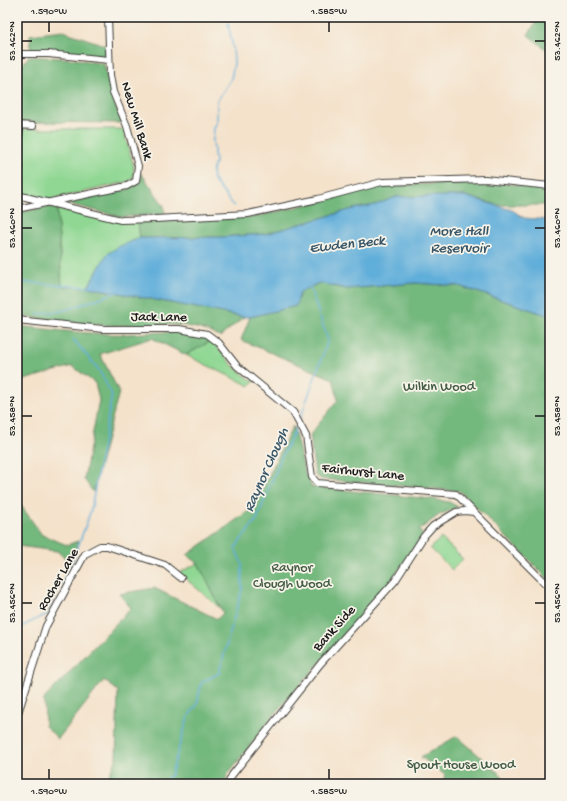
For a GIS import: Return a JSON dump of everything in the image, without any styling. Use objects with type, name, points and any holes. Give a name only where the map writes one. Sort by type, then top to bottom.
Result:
[{"type":"street","name":"New Mill Bank","points":[[17,209],[127,186],[136,181],[138,166],[127,126],[113,92],[109,60],[108,17]]},
{"type":"street","points":[[17,54],[48,54],[109,60]]},
{"type":"street","points":[[17,155],[18,126],[33,126]]},
{"type":"street","points":[[17,195],[121,220],[248,214],[318,199],[382,182],[485,179],[550,186]]},
{"type":"street","name":"Jack Lane","points":[[17,320],[103,329],[179,329],[207,334],[219,343],[236,366],[293,412]]},
{"type":"street","name":"Fairhurst Lane","points":[[293,412],[306,436],[312,477],[317,483],[452,494],[459,497],[550,588]]},
{"type":"street","name":"Bank Side","points":[[228,784],[232,775],[321,663],[395,581],[429,531],[456,512],[474,512]]},
{"type":"street","name":"Rocher Lane","points":[[17,716],[46,626],[85,554],[100,546],[107,546],[164,564],[181,578]]},
{"type":"green space","points":[[539,17],[550,17],[550,52],[528,35]]},
{"type":"green space","points":[[63,31],[105,45],[106,58],[92,55],[31,51],[30,35]]},
{"type":"green space","points":[[29,56],[75,59],[104,64],[111,95],[122,123],[17,122],[17,94],[21,67]]},
{"type":"green space","points":[[22,129],[123,129],[134,167],[133,179],[127,182],[49,200],[17,193],[19,167],[25,166],[25,161],[20,161]]},
{"type":"green space","points":[[141,173],[164,206],[165,214],[121,217],[65,203],[128,189],[141,182]]},
{"type":"green space","points":[[486,182],[550,188],[550,205],[498,205],[465,196],[396,197],[375,205],[353,209],[265,234],[221,237],[140,238],[138,222],[256,217],[382,186]]},
{"type":"green space","points":[[50,206],[57,209],[62,286],[88,287],[244,317],[220,337],[192,327],[177,325],[103,325],[17,316],[17,213]]},
{"type":"green space","points":[[57,209],[120,222],[138,222],[140,238],[113,253],[103,264],[86,289],[62,287]]},
{"type":"green space","name":"Wilkin Wood","points":[[319,283],[347,289],[415,283],[459,286],[550,316],[550,577],[548,579],[460,491],[321,479],[315,475],[310,435],[338,400],[333,379],[241,340],[250,317],[295,306],[300,292]]},
{"type":"green space","points":[[17,326],[108,334],[160,332],[186,333],[211,341],[186,355],[152,338],[100,354],[119,392],[93,492],[84,479],[99,400],[95,383],[72,366],[17,382]]},
{"type":"green space","points":[[211,341],[236,369],[254,382],[250,386],[186,355]]},
{"type":"green space","name":"Raynor Clough Wood","points":[[293,426],[305,473],[312,487],[432,499],[449,502],[458,507],[439,515],[419,530],[423,535],[391,581],[273,716],[228,774],[224,784],[105,784],[116,760],[118,691],[104,680],[58,739],[45,726],[44,699],[131,608],[119,594],[154,588],[217,619],[223,613],[198,563],[187,555],[253,508]]},
{"type":"green space","points":[[17,500],[42,535],[67,545],[78,541],[71,563],[57,551],[17,546]]},
{"type":"green space","points":[[441,538],[463,559],[452,570],[430,548]]},
{"type":"green space","points":[[198,563],[220,608],[179,573]]},
{"type":"green space","name":"Spout House Wood","points":[[457,736],[511,784],[442,784],[445,775],[421,757]]},
{"type":"water","name":"More Hall Reservoir","points":[[465,196],[512,210],[524,218],[550,220],[550,316],[459,286],[415,283],[347,289],[319,283],[300,292],[296,306],[250,317],[88,287],[107,254],[120,246],[140,238],[221,237],[265,234],[353,209],[375,205],[396,197]]},
{"type":"waterway","points":[[228,23],[233,48],[234,63],[231,79],[217,101],[217,122],[214,128],[213,141],[215,163],[212,172],[214,181],[234,206]]},
{"type":"waterway","name":"Ewden Beck","points":[[17,282],[89,287]]},
{"type":"waterway","name":"Raynor Clough","points":[[300,419],[328,340],[309,285]]},
{"type":"waterway","name":"Ewden Beck","points":[[37,314],[62,311],[117,292]]},
{"type":"waterway","points":[[17,629],[47,614],[74,558],[91,510],[112,395],[99,370],[73,339]]},
{"type":"waterway","name":"Raynor Clough","points":[[159,784],[171,775],[188,717],[197,705],[201,683],[219,673],[242,589],[242,564],[235,548],[257,519],[281,458],[298,424]]}]
